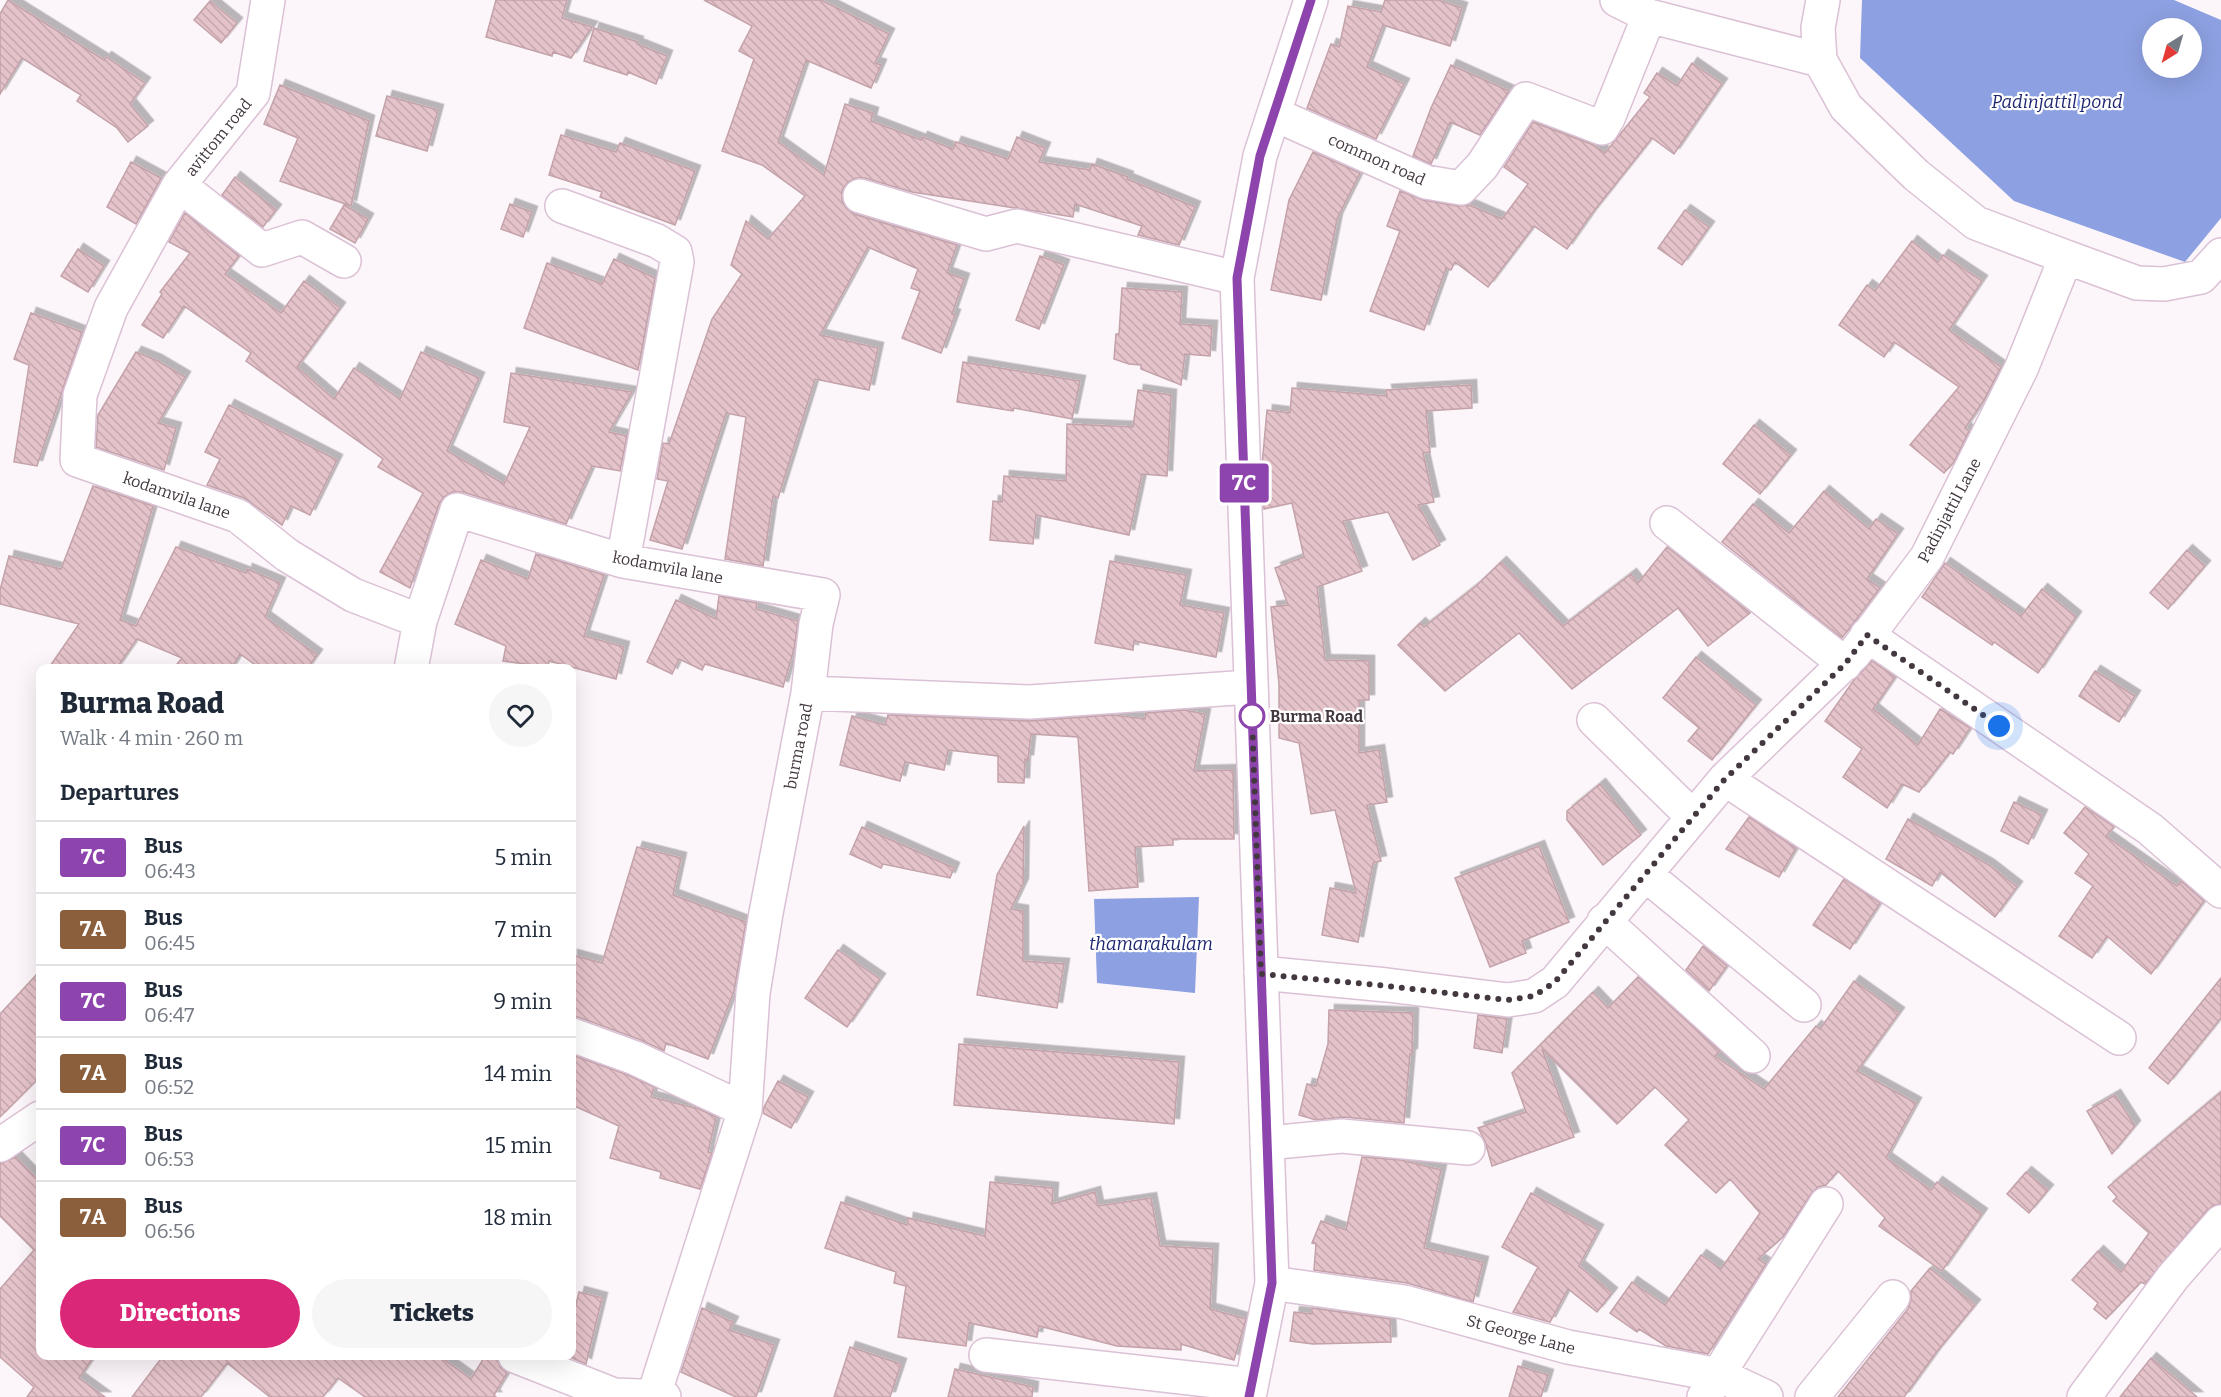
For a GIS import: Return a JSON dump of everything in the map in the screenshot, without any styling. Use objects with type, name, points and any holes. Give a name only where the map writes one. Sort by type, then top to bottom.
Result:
[{"type":"street","name":"avittom road","points":[[268,0],[253,93],[179,185],[262,250],[302,237],[344,261]]},
{"type":"street","points":[[986,1355],[1250,1391],[1272,1283],[1237,278],[1260,156],[1311,0]]},
{"type":"street","points":[[1617,0],[1649,16],[1820,60]]},
{"type":"street","points":[[1822,0],[1818,28],[1820,60],[1846,107],[1917,175],[1976,223],[2137,283],[2164,284],[2200,277],[2221,255]]},
{"type":"street","name":"common road","points":[[1274,114],[1426,182],[1461,188],[1482,166],[1526,99],[1602,128],[1649,16]]},
{"type":"street","name":"kodamvila lane","points":[[179,185],[111,308],[80,395],[78,460],[238,516],[287,555],[354,595],[420,621],[457,510],[623,561],[823,595],[816,624],[808,693]]},
{"type":"street","points":[[860,196],[986,234],[1017,226],[1237,278]]},
{"type":"street","points":[[562,206],[657,241],[675,252],[677,262],[623,561]]},
{"type":"street","name":"Padinjattil Lane","points":[[1261,974],[1508,1000],[1534,996],[1555,982],[1725,779],[1845,664],[1927,557],[2020,369],[2066,257]]},
{"type":"street","points":[[1667,523],[1845,664]]},
{"type":"street","points":[[412,664],[420,621]]},
{"type":"street","points":[[1867,635],[2150,829],[2221,891]]},
{"type":"street","name":"burma road","points":[[659,1396],[745,1110],[753,993],[808,693],[1030,702],[1250,687]]},
{"type":"street","points":[[1594,720],[1693,817]]},
{"type":"street","points":[[1725,779],[2119,1038]]},
{"type":"street","points":[[1645,874],[1804,1005]]},
{"type":"street","points":[[1604,921],[1753,1056]]},
{"type":"street","points":[[576,1036],[635,1058],[745,1110]]},
{"type":"street","points":[[0,1144],[36,1121]]},
{"type":"street","points":[[1267,1143],[1342,1136],[1468,1148]]},
{"type":"street","points":[[1711,1386],[1826,1204]]},
{"type":"street","points":[[2084,1397],[2173,1277],[2221,1222]]},
{"type":"street","name":"St George Lane","points":[[1272,1283],[1404,1302],[1711,1386],[1766,1397]]},
{"type":"street","points":[[1812,1397],[1893,1297]]},
{"type":"street","points":[[525,1360],[614,1395],[659,1396]]},
{"type":"water","name":"Padinjattil pond","points":[[1862,0],[2174,0],[2221,20],[2221,218],[2185,262],[2014,201],[1860,58]]},
{"type":"water","name":"thamarakulam","points":[[1199,897],[1195,993],[1097,983],[1094,899]]},
{"type":"building","points":[[8,0],[104,60],[106,57],[145,83],[130,104],[148,126],[128,142],[117,128],[77,101],[81,95],[22,58],[0,94],[0,14]]},
{"type":"building","points":[[496,0],[567,0],[562,18],[592,27],[571,58],[553,52],[552,56],[486,37]]},
{"type":"building","points":[[704,0],[821,0],[889,34],[875,63],[881,65],[871,88],[806,60],[778,142],[824,175],[845,104],[873,113],[871,121],[921,140],[922,137],[953,149],[956,142],[1008,159],[1017,137],[1045,148],[1039,162],[1090,170],[1092,164],[1128,177],[1127,179],[1195,207],[1179,245],[1138,235],[1142,226],[1075,204],[1073,217],[912,192],[865,178],[856,178],[848,182],[842,190],[842,200],[846,208],[854,214],[957,245],[947,273],[964,279],[952,314],[955,315],[941,353],[902,338],[920,291],[911,288],[918,269],[868,247],[820,335],[878,348],[869,390],[815,379],[778,498],[773,496],[763,566],[725,559],[746,417],[726,413],[682,549],[650,540],[668,481],[657,479],[663,443],[669,444],[712,319],[742,274],[731,265],[746,221],[768,239],[805,196],[762,165],[722,151],[754,59],[739,51],[752,26]]},
{"type":"building","points":[[1385,0],[1438,0],[1462,8],[1450,46],[1383,25],[1367,67],[1404,84],[1376,139],[1307,108],[1331,44],[1339,47],[1348,6],[1381,12]]},
{"type":"building","points":[[210,1],[237,23],[221,43],[194,20]]},
{"type":"building","points":[[594,28],[638,42],[637,44],[667,56],[656,84],[628,72],[627,75],[584,61]]},
{"type":"building","points":[[1692,63],[1722,84],[1674,154],[1652,138],[1590,216],[1567,249],[1534,226],[1488,287],[1455,262],[1451,270],[1446,268],[1424,330],[1370,311],[1400,231],[1387,226],[1400,191],[1423,200],[1458,206],[1469,205],[1502,219],[1528,184],[1504,167],[1533,122],[1591,144],[1605,153],[1650,97],[1644,93],[1657,73],[1677,86]]},
{"type":"building","points":[[1451,65],[1509,91],[1480,135],[1450,122],[1431,164],[1413,156],[1431,108]]},
{"type":"building","points":[[280,85],[369,121],[351,206],[280,181],[298,138],[264,124]]},
{"type":"building","points":[[387,96],[438,110],[427,151],[376,136]]},
{"type":"building","points":[[561,135],[616,152],[620,143],[695,171],[675,225],[600,197],[602,192],[549,175]]},
{"type":"building","points":[[1313,152],[1360,173],[1337,219],[1321,300],[1271,290],[1289,200]]},
{"type":"building","points":[[131,162],[161,178],[136,224],[107,207]]},
{"type":"building","points":[[235,177],[276,210],[263,227],[222,195]]},
{"type":"building","points":[[510,204],[532,212],[523,237],[501,229]]},
{"type":"building","points":[[344,205],[368,219],[355,243],[330,229]]},
{"type":"building","points":[[1685,210],[1709,227],[1682,265],[1658,248]]},
{"type":"building","points":[[185,213],[239,256],[225,274],[281,313],[304,281],[340,308],[297,367],[334,399],[354,368],[400,399],[421,352],[479,378],[447,451],[504,484],[530,427],[504,422],[511,373],[632,392],[609,432],[627,436],[620,471],[592,466],[566,524],[463,492],[452,492],[439,504],[410,588],[380,572],[423,493],[378,467],[383,459],[246,361],[251,353],[184,306],[163,338],[142,325],[162,294],[160,292],[190,253],[169,242]]},
{"type":"building","points":[[1912,241],[1938,262],[1943,255],[1982,281],[1949,330],[2001,367],[1984,400],[1965,428],[1969,431],[1954,462],[1944,473],[1910,445],[1959,387],[1894,342],[1884,357],[1839,325],[1867,285],[1875,291]]},
{"type":"building","points":[[78,249],[104,266],[88,292],[61,276]]},
{"type":"building","points":[[1040,256],[1064,265],[1039,329],[1016,320]]},
{"type":"building","points":[[614,259],[655,278],[638,370],[524,328],[547,263],[602,284]]},
{"type":"building","points":[[1122,288],[1182,292],[1180,324],[1212,326],[1210,356],[1185,354],[1181,385],[1141,369],[1141,365],[1114,359],[1116,334],[1119,334]]},
{"type":"building","points":[[31,313],[82,332],[37,466],[14,462],[29,365],[14,359]]},
{"type":"building","points":[[136,352],[156,360],[185,377],[158,423],[176,428],[164,470],[96,447],[98,415]]},
{"type":"building","points":[[963,362],[1080,381],[1072,419],[1014,408],[1013,411],[957,402]]},
{"type":"building","points":[[1471,385],[1472,408],[1426,411],[1430,452],[1423,453],[1434,502],[1418,505],[1440,545],[1413,560],[1388,512],[1343,521],[1362,571],[1317,587],[1325,660],[1369,661],[1369,700],[1359,700],[1359,753],[1379,750],[1387,802],[1367,805],[1381,861],[1373,863],[1358,942],[1322,935],[1330,888],[1356,893],[1335,810],[1311,814],[1299,743],[1279,738],[1279,684],[1271,607],[1288,605],[1275,568],[1304,557],[1292,503],[1264,509],[1262,465],[1267,410],[1290,413],[1292,388],[1387,396],[1386,390]]},
{"type":"building","points":[[1138,390],[1171,395],[1167,476],[1142,474],[1129,535],[1036,515],[1033,544],[990,540],[993,501],[1002,502],[1004,476],[1066,481],[1067,424],[1133,427]]},
{"type":"building","points":[[229,405],[337,460],[310,515],[291,506],[282,525],[244,498],[207,485],[220,459],[205,452]]},
{"type":"building","points":[[1754,425],[1791,455],[1760,494],[1723,464]]},
{"type":"building","points":[[93,486],[153,506],[120,620],[136,626],[176,547],[246,573],[247,569],[280,583],[265,617],[317,655],[311,664],[254,664],[240,654],[234,664],[177,664],[182,658],[137,639],[120,664],[51,664],[79,624],[0,604],[0,590],[9,556],[61,569]]},
{"type":"building","points":[[1824,491],[1869,529],[1876,519],[1898,534],[1867,579],[1880,588],[1842,638],[1722,542],[1753,504],[1789,533]]},
{"type":"building","points":[[1667,547],[1750,613],[1708,646],[1678,608],[1572,689],[1519,633],[1445,691],[1398,645],[1420,623],[1424,627],[1476,586],[1501,562],[1563,626],[1631,574],[1638,583]]},
{"type":"building","points":[[2187,550],[2205,566],[2168,609],[2150,593]]},
{"type":"building","points":[[536,554],[604,575],[584,636],[624,647],[616,679],[576,668],[576,664],[549,661],[548,664],[526,664],[503,661],[506,646],[455,624],[481,560],[528,579]]},
{"type":"building","points":[[1110,561],[1186,575],[1180,605],[1224,613],[1216,657],[1134,641],[1133,650],[1095,643]]},
{"type":"building","points":[[1945,563],[2021,616],[2042,589],[2076,617],[2038,673],[1994,642],[1992,645],[1922,597]]},
{"type":"building","points":[[719,596],[757,603],[756,609],[798,621],[794,649],[783,687],[705,664],[702,670],[679,659],[672,674],[647,662],[676,600],[716,619]]},
{"type":"building","points":[[1696,657],[1756,705],[1712,760],[1688,741],[1699,728],[1663,698]]},
{"type":"building","points":[[1872,661],[1895,677],[1873,709],[1918,745],[1940,709],[1970,728],[1953,754],[1950,752],[1919,792],[1902,784],[1887,808],[1843,777],[1862,749],[1825,721],[1854,680]]},
{"type":"building","points":[[2095,671],[2135,696],[2119,722],[2079,696]]},
{"type":"building","points":[[1184,710],[1205,714],[1194,771],[1233,770],[1234,839],[1173,839],[1173,845],[1135,847],[1138,887],[1089,891],[1078,737],[1031,734],[1028,760],[1025,759],[1024,783],[998,782],[998,756],[948,750],[944,770],[905,762],[900,781],[840,765],[852,716],[885,725],[888,715],[1029,721],[1112,715],[1145,719],[1146,713]]},
{"type":"building","points":[[1600,784],[1641,835],[1603,865],[1567,820],[1567,811]]},
{"type":"building","points":[[2014,802],[2042,815],[2028,844],[2001,831]]},
{"type":"building","points":[[2085,807],[2114,827],[2106,836],[2177,886],[2181,881],[2204,901],[2151,974],[2107,936],[2092,958],[2059,936],[2093,886],[2075,873],[2089,854],[2064,833]]},
{"type":"building","points":[[1749,817],[1796,848],[1779,877],[1726,849]]},
{"type":"building","points":[[1908,819],[1989,865],[2017,887],[1995,917],[1940,872],[1932,886],[1886,859]]},
{"type":"building","points":[[1024,826],[1023,884],[1011,909],[1023,911],[1023,961],[1064,964],[1057,1008],[977,995],[997,875]]},
{"type":"building","points":[[862,827],[954,868],[950,878],[883,864],[881,868],[850,854]]},
{"type":"building","points":[[1539,846],[1569,922],[1522,941],[1526,953],[1490,967],[1455,878]]},
{"type":"building","points":[[637,847],[681,858],[673,895],[746,922],[734,991],[708,1059],[666,1043],[664,1051],[641,1040],[576,1017],[576,956],[602,963]]},
{"type":"building","points":[[1844,879],[1880,903],[1850,949],[1813,925]]},
{"type":"building","points":[[1703,946],[1727,966],[1709,991],[1686,970]]},
{"type":"building","points":[[838,950],[880,979],[847,1027],[805,998]]},
{"type":"building","points":[[36,975],[36,1081],[0,1117],[0,1014]]},
{"type":"building","points":[[1638,977],[1720,1051],[1715,1056],[1764,1089],[1816,1026],[1820,1029],[1854,981],[1899,1013],[1857,1071],[1916,1103],[1886,1158],[1931,1190],[1937,1182],[1982,1214],[1942,1271],[1879,1226],[1885,1218],[1838,1171],[1826,1185],[1818,1187],[1811,1194],[1783,1237],[1758,1259],[1766,1264],[1708,1354],[1666,1346],[1639,1329],[1637,1332],[1610,1313],[1632,1282],[1665,1305],[1701,1255],[1721,1269],[1760,1213],[1730,1179],[1716,1193],[1665,1145],[1689,1120],[1655,1087],[1617,1124],[1542,1049],[1574,1137],[1492,1166],[1485,1141],[1478,1128],[1526,1112],[1512,1073],[1593,992],[1608,1008]]},
{"type":"building","points":[[2221,978],[2221,1018],[2168,1084],[2149,1068]]},
{"type":"building","points":[[1329,1010],[1413,1013],[1412,1054],[1410,1054],[1404,1123],[1344,1117],[1316,1120],[1299,1115],[1307,1084],[1316,1086],[1328,1044]]},
{"type":"building","points":[[1478,1015],[1507,1019],[1502,1053],[1474,1048]]},
{"type":"building","points":[[959,1044],[1179,1062],[1174,1124],[954,1105]]},
{"type":"building","points":[[576,1056],[654,1087],[651,1097],[699,1109],[716,1117],[708,1152],[712,1153],[700,1189],[660,1178],[661,1172],[610,1158],[619,1126],[576,1107]]},
{"type":"building","points":[[778,1081],[808,1097],[791,1128],[763,1113]]},
{"type":"building","points":[[2221,1092],[2221,1204],[2214,1205],[2207,1210],[2145,1284],[2141,1282],[2106,1319],[2094,1309],[2098,1303],[2072,1280],[2098,1251],[2121,1272],[2149,1233],[2113,1201],[2117,1197],[2108,1187]]},
{"type":"building","points":[[2115,1095],[2135,1126],[2112,1154],[2087,1111]]},
{"type":"building","points":[[16,1157],[36,1178],[36,1360],[91,1360],[79,1378],[105,1397],[27,1397],[34,1387],[0,1357],[0,1289],[34,1250],[0,1216],[0,1164]]},
{"type":"building","points":[[1362,1157],[1401,1160],[1441,1170],[1424,1248],[1483,1262],[1473,1302],[1407,1283],[1314,1270],[1316,1244],[1312,1243],[1321,1221],[1346,1230]]},
{"type":"building","points":[[2026,1172],[2048,1190],[2029,1213],[2007,1194]]},
{"type":"building","points":[[990,1182],[1053,1188],[1052,1204],[1095,1192],[1098,1206],[1151,1198],[1160,1246],[1213,1249],[1210,1309],[1246,1319],[1234,1360],[1181,1344],[1181,1350],[1117,1346],[1039,1326],[1037,1337],[969,1323],[966,1346],[898,1337],[906,1286],[894,1283],[896,1272],[825,1248],[841,1202],[907,1225],[908,1218],[985,1236]]},
{"type":"building","points":[[1531,1193],[1598,1230],[1579,1266],[1612,1293],[1597,1312],[1568,1289],[1550,1322],[1513,1312],[1538,1267],[1502,1247]]},
{"type":"building","points":[[1930,1268],[1975,1305],[1904,1397],[1838,1397],[1908,1309],[1911,1291]]},
{"type":"building","points":[[579,1292],[602,1298],[586,1364],[576,1360],[576,1304]]},
{"type":"building","points":[[702,1308],[733,1322],[729,1330],[774,1345],[756,1397],[736,1397],[681,1372]]},
{"type":"building","points":[[1312,1308],[1390,1319],[1391,1342],[1313,1344],[1290,1341],[1294,1312],[1312,1314]]},
{"type":"building","points":[[850,1347],[901,1364],[890,1397],[834,1397]]},
{"type":"building","points":[[2151,1358],[2197,1397],[2120,1397]]},
{"type":"building","points":[[160,1360],[445,1360],[471,1379],[483,1360],[498,1360],[500,1367],[507,1373],[494,1395],[496,1397],[365,1397],[338,1378],[323,1397],[270,1397],[227,1363],[201,1397],[132,1397]]},
{"type":"building","points":[[1518,1366],[1548,1375],[1541,1397],[1509,1397]]},
{"type":"building","points":[[955,1369],[1033,1387],[1032,1397],[948,1397]]},
{"type":"bus line","name":"7C","points":[[1249,1397],[1272,1283],[1237,278],[1260,156],[1311,0]]},
{"type":"place","name":"Burma Road","points":[[1252,716]]},
{"type":"route","points":[[1252,716],[1261,974],[1508,1000],[1534,996],[1555,982],[1725,779],[1845,664],[1867,635],[1999,726]]}]
